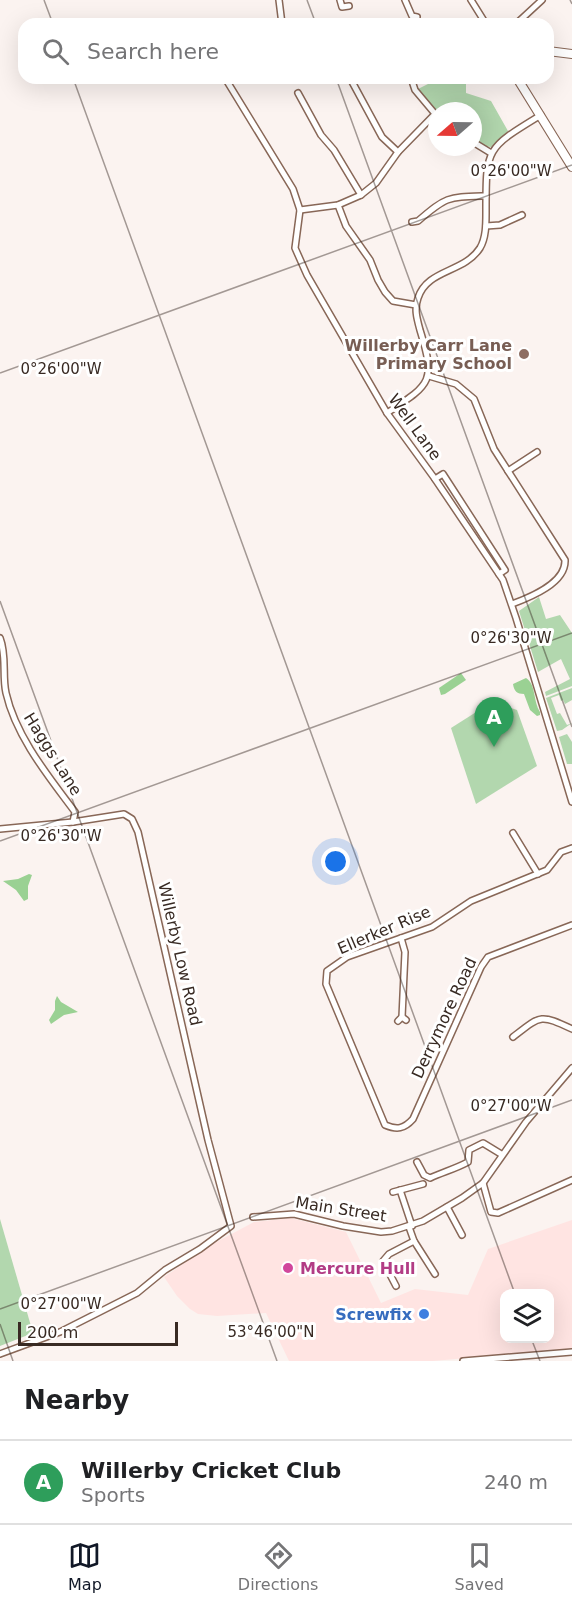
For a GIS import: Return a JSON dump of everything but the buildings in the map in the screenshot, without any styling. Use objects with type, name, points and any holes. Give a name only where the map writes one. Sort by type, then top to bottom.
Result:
[{"type":"street","points":[[279,0],[281,18]]},
{"type":"street","points":[[340,0],[342,7],[349,6]]},
{"type":"street","points":[[405,0],[412,16],[417,17]]},
{"type":"street","points":[[471,0],[482,18]]},
{"type":"street","points":[[522,18],[542,0]]},
{"type":"street","points":[[554,52],[572,54]]},
{"type":"street","name":"Well Lane","points":[[229,84],[293,189],[300,210],[295,248],[299,260],[387,414],[435,479],[499,574],[512,604],[572,802]]},
{"type":"street","points":[[353,84],[382,137],[398,152]]},
{"type":"street","points":[[414,84],[428,105]]},
{"type":"street","points":[[521,84],[572,167]]},
{"type":"street","points":[[297,93],[321,135],[334,150],[361,195]]},
{"type":"street","points":[[387,414],[418,392],[429,376],[428,355],[416,316],[419,295],[430,280],[460,265],[479,249],[486,226],[486,173],[492,153],[501,140],[540,115]]},
{"type":"street","points":[[300,210],[338,205],[361,195],[383,175],[398,152],[428,123]]},
{"type":"street","points":[[482,147],[492,153]]},
{"type":"street","points":[[412,222],[446,199],[461,196],[486,196]]},
{"type":"street","points":[[338,205],[346,226],[370,260],[385,292],[393,301],[416,305]]},
{"type":"street","points":[[486,226],[500,225],[520,217],[522,226]]},
{"type":"street","points":[[429,376],[456,384],[474,399],[494,449],[562,553],[565,566],[558,579],[533,595],[512,604]]},
{"type":"street","points":[[508,471],[538,452]]},
{"type":"street","points":[[435,479],[443,474],[507,572],[499,574]]},
{"type":"street","name":"Haggs Lane","points":[[0,638],[6,694],[13,714],[34,754],[75,812],[87,820]]},
{"type":"street","name":"Haggs Lane","points":[[73,822],[75,812]]},
{"type":"street","name":"Willerby Low Road","points":[[0,829],[73,822],[124,814],[132,819],[138,832],[208,1140],[231,1226],[200,1249],[165,1270],[136,1293],[60,1332],[0,1354]]},
{"type":"street","points":[[512,832],[538,874]]},
{"type":"street","name":"Ellerker Rise","points":[[393,1129],[385,1125],[326,984],[327,970],[347,957],[432,927],[471,901],[547,870],[561,852],[572,848]]},
{"type":"street","name":"Derrymore Road","points":[[393,1129],[403,1128],[413,1119],[481,967],[488,957],[572,925]]},
{"type":"street","points":[[401,938],[405,952],[402,1019]]},
{"type":"street","points":[[513,1037],[523,1025],[542,1017],[572,1029]]},
{"type":"street","name":"Main Street","points":[[253,1217],[294,1214],[372,1231],[393,1231],[410,1227],[447,1207],[483,1183],[501,1154],[526,1122],[571,1072]]},
{"type":"street","points":[[417,1161],[424,1175],[430,1178],[454,1170],[468,1162],[466,1150],[483,1143],[501,1154]]},
{"type":"street","points":[[483,1183],[489,1208],[491,1212],[498,1213],[572,1180]]},
{"type":"street","points":[[393,1192],[423,1184]]},
{"type":"street","points":[[400,1190],[414,1241],[435,1274]]},
{"type":"street","points":[[447,1207],[462,1235]]},
{"type":"street","points":[[396,1286],[384,1260],[388,1254],[414,1241]]},
{"type":"street","points":[[385,1282],[392,1279]]},
{"type":"street","points":[[463,1361],[572,1352]]},
{"type":"shaded area","points":[[291,1218],[346,1232],[381,1303],[415,1289],[468,1295],[488,1249],[572,1220],[572,1349],[433,1361],[289,1361],[266,1313],[217,1316],[198,1314],[177,1296],[164,1277],[211,1245],[254,1222]]},
{"type":"green space","points":[[428,84],[466,84],[466,93],[491,101],[508,131],[491,147],[484,146],[482,145],[482,102],[428,102],[418,89]]},
{"type":"green space","points":[[539,597],[546,619],[560,615],[572,633],[572,686],[546,696],[545,692],[570,679],[561,659],[538,672],[519,611]]},
{"type":"green space","points":[[461,673],[466,680],[441,695],[439,688]]},
{"type":"green space","points":[[526,678],[531,684],[540,712],[537,716],[530,710],[524,694],[514,689],[513,684]]},
{"type":"green space","points":[[572,688],[572,700],[565,704],[559,695],[551,698],[557,714],[560,713],[567,725],[572,723],[557,731],[546,698]]},
{"type":"green space","points":[[492,702],[517,710],[537,766],[476,804],[451,728]]},
{"type":"green space","points":[[567,734],[572,742],[572,764],[567,764],[559,737]]},
{"type":"green space","points":[[32,875],[28,886],[28,899],[24,901],[16,890],[3,881],[18,879]]},
{"type":"green space","points":[[57,996],[61,1002],[78,1012],[64,1015],[51,1024],[49,1020],[55,1010]]},
{"type":"green space","points":[[0,1219],[33,1333],[0,1346]]},
{"type":"place","name":"Willerby Carr Lane Primary School","points":[[524,354]]},
{"type":"place","name":"Willerby Cricket Club","points":[[494,747]]},
{"type":"place","name":"Mercure Hull","points":[[288,1268]]},
{"type":"place","name":"Screwfix","points":[[424,1314]]}]
